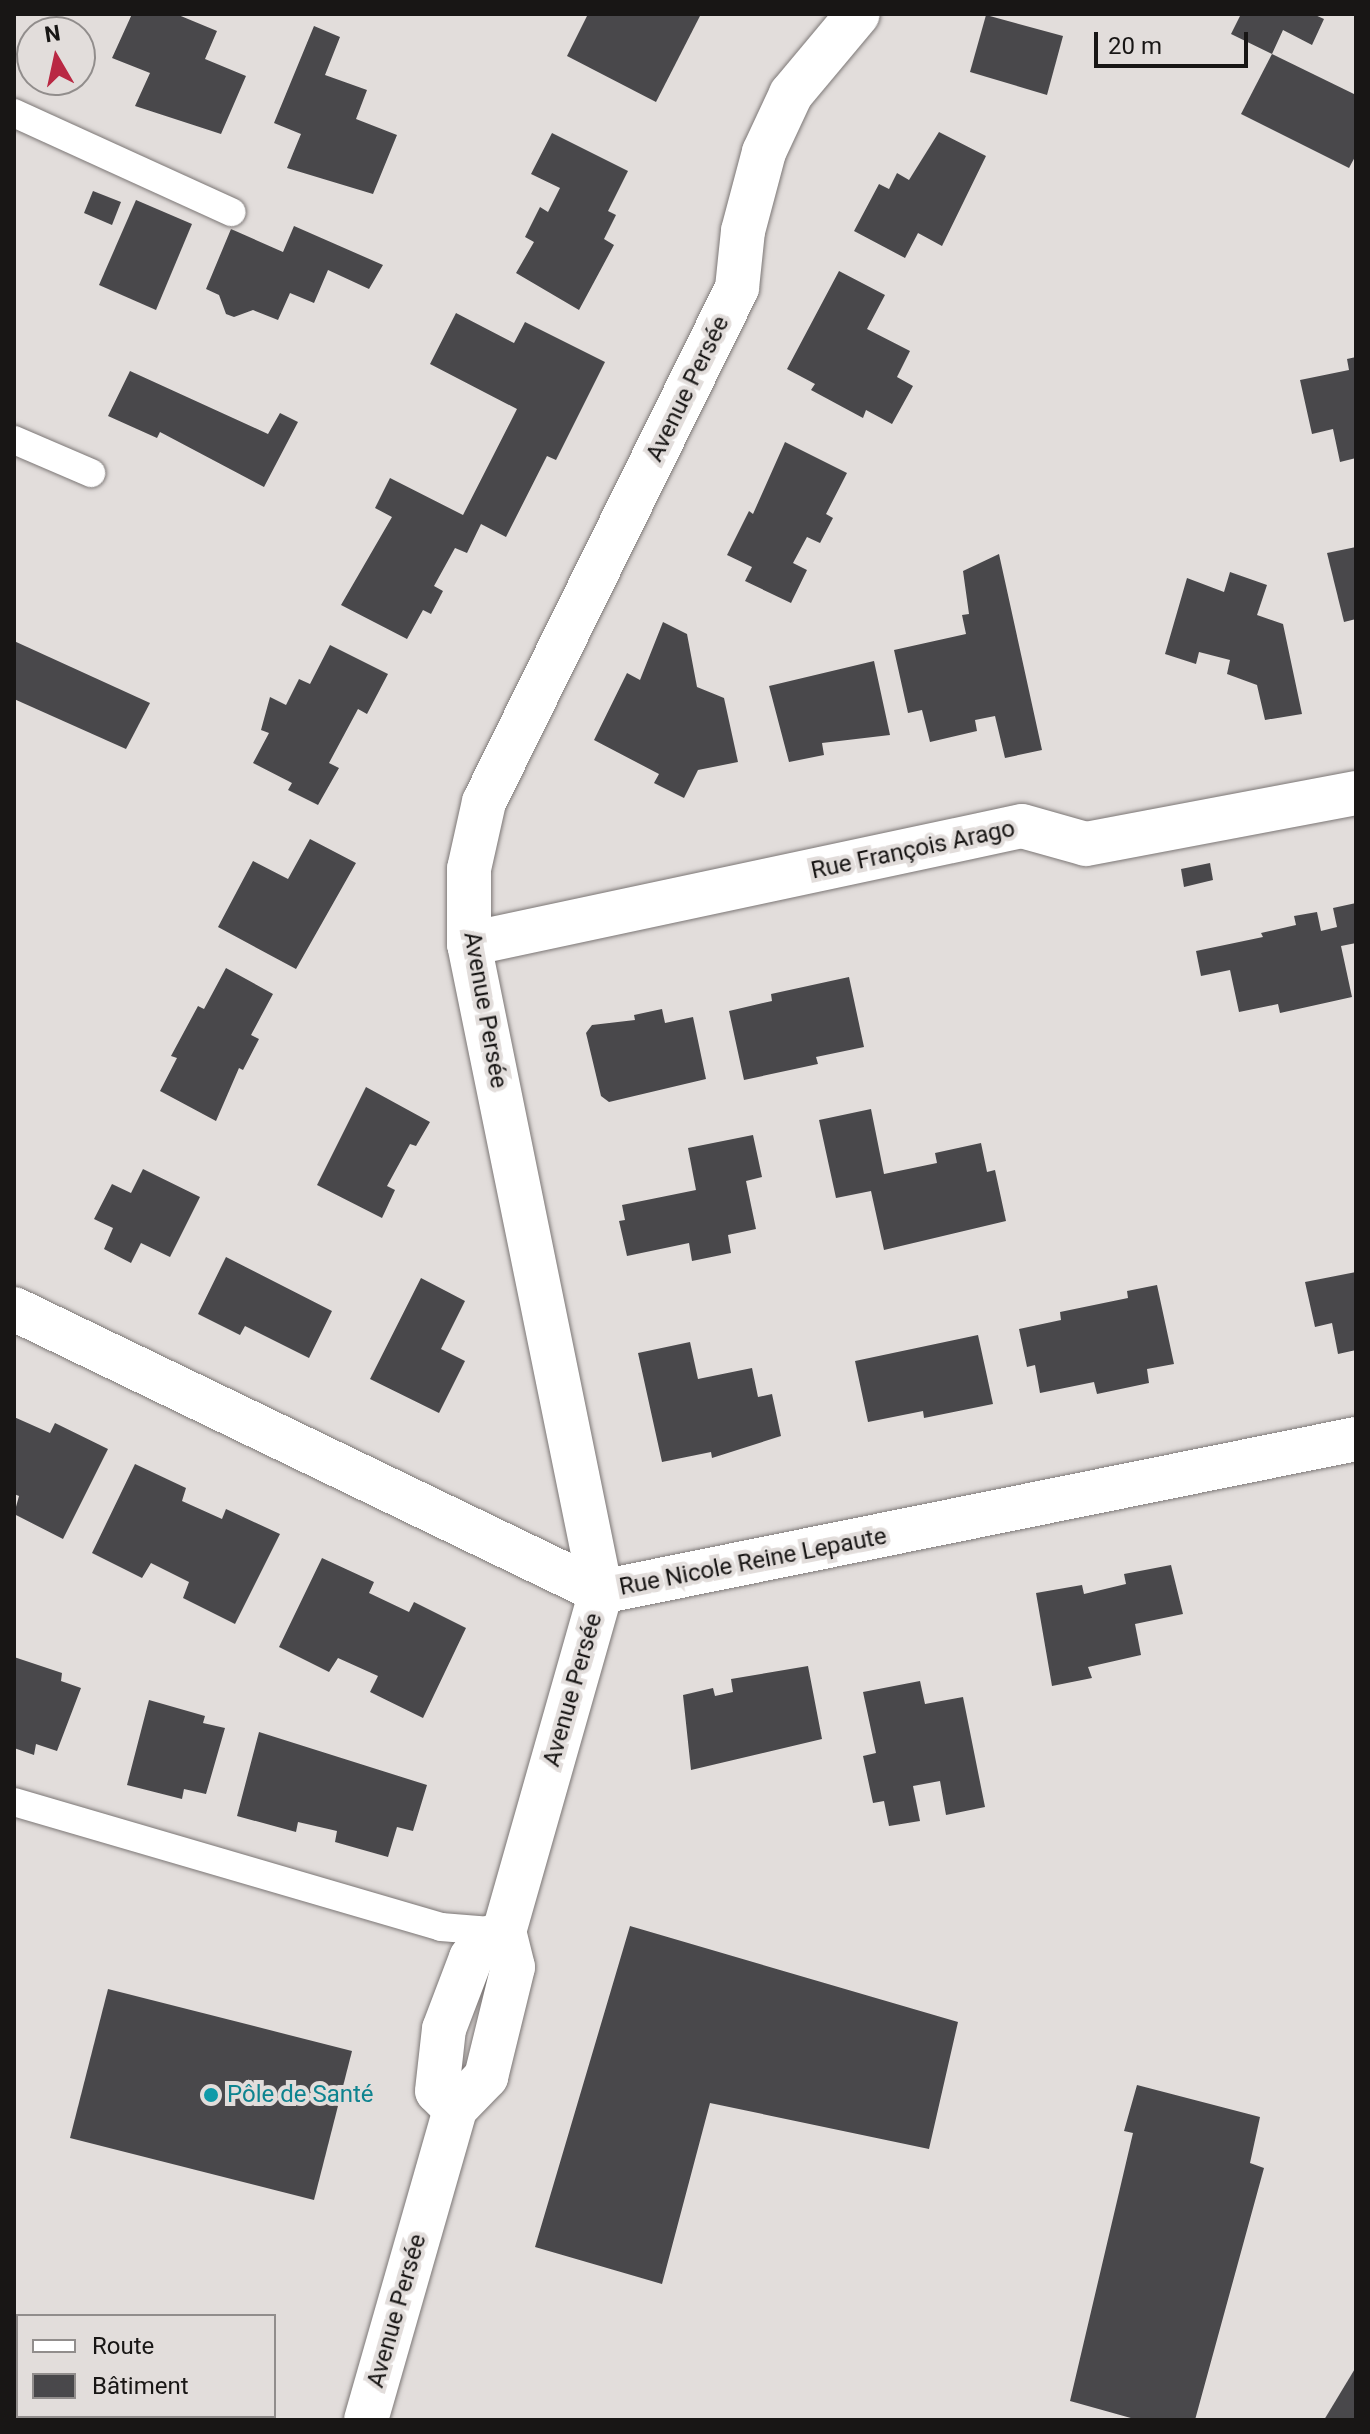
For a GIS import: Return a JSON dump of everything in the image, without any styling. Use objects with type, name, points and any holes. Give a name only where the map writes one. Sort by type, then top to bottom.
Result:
[{"type":"street","name":"Avenue Persée","points":[[366,2420],[455,2109],[486,2077],[513,1967],[504,1932],[601,1592],[469,944],[469,869],[484,802],[737,288],[743,231],[764,152],[791,94],[858,14]]},
{"type":"street","name":"Rue François Arago","points":[[469,944],[1022,826],[1086,844],[1356,793]]},
{"type":"street","name":"Rue Nicole Reine Lepaute","points":[[14,1309],[601,1592],[1356,1439]]},
{"type":"lane","points":[[14,113],[231,212]]},
{"type":"lane","points":[[14,440],[91,473]]},
{"type":"lane","points":[[14,1802],[441,1927],[504,1932]]},
{"type":"building","points":[[132,14],[176,14],[217,31],[205,59],[246,76],[221,134],[135,106],[150,73],[112,58]]},
{"type":"building","points":[[588,14],[701,14],[656,102],[567,56]]},
{"type":"building","points":[[1241,14],[1313,14],[1324,19],[1312,45],[1283,30],[1272,54],[1231,34]]},
{"type":"building","points":[[986,15],[1063,36],[1047,95],[970,72]]},
{"type":"building","points":[[314,26],[340,37],[325,75],[367,90],[356,119],[397,135],[373,194],[287,168],[301,134],[274,123]]},
{"type":"building","points":[[1272,54],[1356,95],[1356,155],[1349,168],[1241,114]]},
{"type":"building","points":[[939,132],[986,156],[942,246],[918,233],[905,258],[854,231],[879,184],[889,189],[897,173],[909,180]]},
{"type":"building","points":[[552,133],[628,171],[608,211],[616,215],[604,239],[614,245],[579,310],[516,273],[534,242],[525,237],[540,207],[548,212],[560,188],[531,174]]},
{"type":"building","points":[[93,191],[121,202],[112,225],[84,213]]},
{"type":"building","points":[[136,200],[192,224],[156,310],[99,285]]},
{"type":"building","points":[[294,226],[383,265],[369,289],[328,270],[314,303],[290,293],[278,320],[253,310],[234,317],[226,314],[219,295],[206,289],[231,229],[283,252]]},
{"type":"building","points":[[839,271],[885,295],[867,329],[910,351],[897,377],[913,386],[892,424],[866,410],[863,418],[811,390],[815,384],[787,369]]},
{"type":"building","points":[[456,313],[514,343],[525,322],[605,362],[556,460],[547,456],[506,537],[481,524],[467,553],[455,548],[434,586],[443,591],[431,614],[423,610],[407,639],[341,605],[392,517],[375,508],[390,478],[463,515],[517,409],[430,364]]},
{"type":"building","points":[[1356,357],[1356,458],[1340,462],[1333,429],[1312,434],[1300,380],[1349,370],[1347,359]]},
{"type":"building","points":[[130,371],[268,434],[280,413],[298,422],[264,487],[160,432],[157,438],[108,416]]},
{"type":"building","points":[[785,442],[847,473],[826,514],[833,518],[820,543],[807,537],[793,563],[807,570],[791,603],[745,581],[752,567],[727,555],[749,511],[753,514]]},
{"type":"building","points":[[1356,547],[1356,619],[1344,622],[1327,553]]},
{"type":"building","points":[[999,554],[1042,750],[1005,758],[995,716],[975,720],[977,731],[930,742],[922,710],[908,713],[894,650],[966,634],[962,615],[969,614],[963,571]]},
{"type":"building","points":[[1230,572],[1267,585],[1257,615],[1283,624],[1302,714],[1265,720],[1257,685],[1227,674],[1230,660],[1199,652],[1196,664],[1165,654],[1187,578],[1224,592]]},
{"type":"building","points":[[663,622],[687,634],[697,687],[724,698],[738,762],[698,770],[684,798],[654,783],[659,774],[594,740],[627,673],[640,680]]},
{"type":"building","points":[[14,641],[150,703],[126,749],[14,699]]},
{"type":"building","points":[[330,645],[388,674],[367,714],[358,709],[329,763],[339,768],[318,805],[288,790],[292,783],[253,763],[269,733],[261,730],[270,697],[286,705],[299,679],[310,684]]},
{"type":"building","points":[[874,661],[890,735],[822,743],[824,755],[789,762],[769,686]]},
{"type":"building","points":[[310,839],[356,863],[296,969],[218,927],[253,861],[288,879]]},
{"type":"building","points":[[1210,863],[1213,880],[1184,887],[1181,869]]},
{"type":"building","points":[[1356,903],[1356,943],[1341,946],[1352,997],[1280,1013],[1278,1004],[1239,1012],[1230,970],[1201,976],[1196,951],[1263,937],[1261,933],[1296,925],[1294,916],[1317,912],[1321,931],[1337,927],[1333,908]]},
{"type":"building","points":[[226,968],[273,994],[251,1035],[259,1039],[243,1070],[239,1068],[216,1121],[160,1091],[177,1058],[171,1056],[198,1006],[204,1009]]},
{"type":"building","points":[[849,977],[864,1047],[816,1057],[818,1064],[744,1080],[729,1011],[772,1001],[771,994]]},
{"type":"building","points":[[662,1009],[665,1023],[693,1017],[706,1079],[609,1102],[601,1096],[586,1033],[592,1025],[635,1020],[634,1015]]},
{"type":"building","points":[[366,1087],[430,1122],[416,1146],[410,1144],[387,1186],[395,1190],[382,1218],[317,1185]]},
{"type":"building","points":[[871,1109],[884,1174],[937,1163],[935,1153],[981,1143],[987,1172],[995,1170],[1006,1221],[884,1250],[871,1191],[836,1198],[819,1120]]},
{"type":"building","points":[[753,1135],[762,1177],[746,1181],[756,1229],[728,1235],[731,1253],[692,1261],[689,1243],[627,1256],[619,1221],[625,1220],[622,1205],[696,1190],[688,1148]]},
{"type":"building","points":[[143,1169],[200,1197],[170,1257],[141,1243],[131,1263],[104,1249],[113,1228],[94,1219],[112,1184],[131,1193]]},
{"type":"building","points":[[226,1257],[332,1311],[309,1358],[245,1326],[240,1335],[198,1314]]},
{"type":"building","points":[[1356,1272],[1356,1350],[1338,1354],[1332,1323],[1315,1327],[1305,1282]]},
{"type":"building","points":[[421,1278],[465,1301],[441,1349],[465,1361],[439,1413],[370,1379]]},
{"type":"building","points":[[1157,1285],[1174,1364],[1147,1369],[1149,1383],[1097,1394],[1094,1382],[1040,1393],[1035,1365],[1027,1367],[1019,1329],[1061,1320],[1060,1312],[1128,1298],[1127,1291]]},
{"type":"building","points":[[978,1335],[993,1404],[924,1418],[923,1411],[868,1422],[855,1361]]},
{"type":"building","points":[[690,1342],[698,1379],[752,1368],[758,1397],[772,1394],[781,1436],[712,1458],[711,1452],[662,1462],[638,1353]]},
{"type":"building","points":[[14,1417],[50,1433],[55,1423],[108,1449],[63,1539],[14,1514],[19,1496],[14,1494]]},
{"type":"building","points":[[135,1464],[186,1488],[182,1501],[222,1519],[226,1509],[280,1534],[235,1624],[183,1598],[189,1582],[151,1563],[142,1578],[92,1553]]},
{"type":"building","points":[[322,1558],[374,1582],[369,1593],[409,1612],[414,1602],[466,1628],[423,1718],[370,1692],[378,1676],[338,1658],[329,1672],[279,1647]]},
{"type":"building","points":[[1171,1565],[1183,1614],[1135,1624],[1141,1655],[1088,1667],[1092,1678],[1052,1686],[1036,1593],[1082,1585],[1084,1594],[1126,1584],[1124,1574]]},
{"type":"building","points":[[14,1657],[62,1673],[61,1681],[81,1688],[57,1751],[36,1744],[34,1755],[14,1748]]},
{"type":"building","points":[[808,1666],[822,1739],[691,1770],[683,1695],[713,1688],[715,1696],[733,1692],[731,1679]]},
{"type":"building","points":[[920,1681],[925,1704],[963,1697],[985,1807],[946,1815],[940,1781],[913,1786],[920,1821],[889,1826],[884,1801],[873,1803],[863,1756],[876,1753],[863,1692]]},
{"type":"building","points":[[149,1700],[205,1716],[203,1723],[225,1728],[206,1794],[184,1789],[182,1799],[127,1785]]},
{"type":"building","points":[[259,1732],[427,1785],[413,1831],[397,1827],[388,1857],[335,1842],[337,1831],[298,1822],[296,1832],[237,1816]]},
{"type":"building","points":[[630,1926],[958,2022],[929,2149],[710,2103],[662,2284],[535,2247]]},
{"type":"building","name":"Pôle de Santé","points":[[108,1989],[352,2051],[314,2200],[70,2138]]},
{"type":"building","points":[[1137,2085],[1260,2117],[1250,2163],[1264,2168],[1195,2420],[1138,2420],[1070,2401],[1133,2133],[1124,2131]]},
{"type":"building","points":[[1356,2367],[1356,2420],[1324,2420]]},
{"type":"place","name":"Pôle de Santé","points":[[211,2095]]}]
